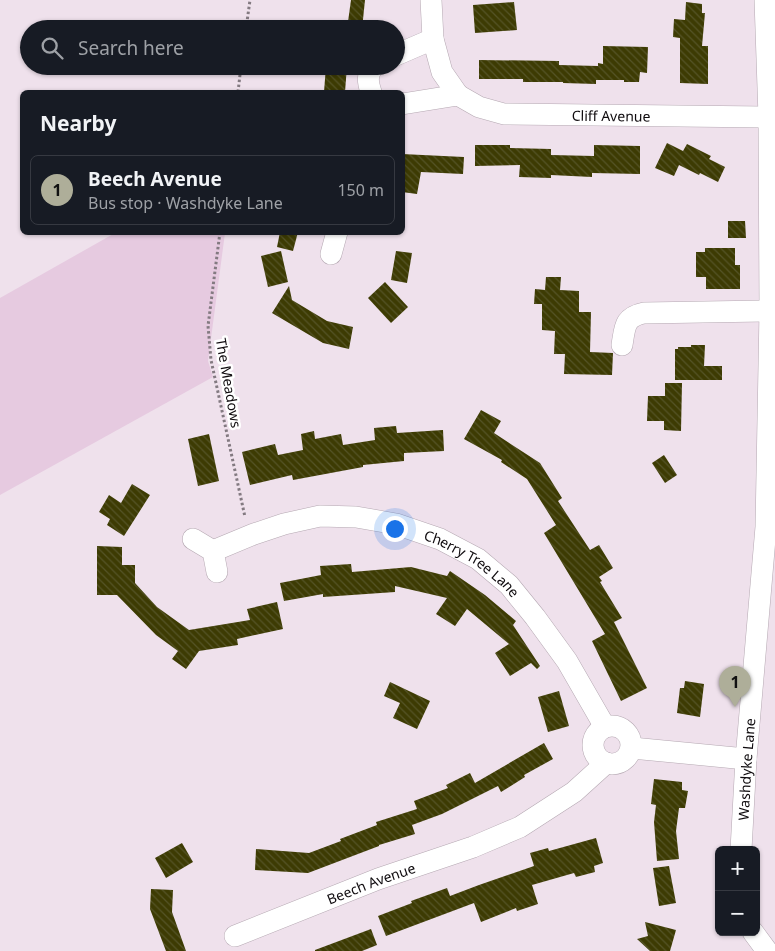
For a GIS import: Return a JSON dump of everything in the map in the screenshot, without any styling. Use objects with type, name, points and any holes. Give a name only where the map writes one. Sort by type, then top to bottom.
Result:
[{"type":"street","name":"Cliff Avenue","points":[[431,0],[433,39],[442,72],[458,95],[479,108],[504,114],[769,118]]},
{"type":"street","name":"Washdyke Lane","points":[[740,846],[766,527],[768,331],[770,311],[769,118],[765,0]]},
{"type":"street","points":[[405,51],[433,39]]},
{"type":"street","points":[[369,75],[367,81],[370,90]]},
{"type":"street","points":[[405,104],[458,95]]},
{"type":"street","points":[[331,254],[336,235]]},
{"type":"street","points":[[622,345],[627,321],[633,315],[644,313],[770,311]]},
{"type":"street","name":"Cherry Tree Lane","points":[[213,551],[284,524],[320,516],[356,517],[396,524],[440,539],[478,559],[509,584],[567,660],[605,727]]},
{"type":"street","points":[[193,539],[213,551],[217,572]]},
{"type":"street","points":[[606,763],[596,755],[593,742],[595,735],[600,730],[611,726],[617,726],[627,732],[632,742],[632,748],[746,759]]},
{"type":"street","name":"Beech Avenue","points":[[235,936],[378,879],[473,847],[520,827],[574,792],[606,763],[622,762],[630,754],[632,748]]},
{"type":"street","points":[[756,936],[766,951]]},
{"type":"path","points":[[247,20],[250,0]]},
{"type":"path","points":[[238,90],[240,75]]},
{"type":"path","name":"The Meadows","points":[[220,235],[208,326],[211,360],[249,536]]},
{"type":"shaded area","points":[[111,235],[225,235],[208,361],[213,377],[0,495],[0,298]]},
{"type":"building","points":[[351,0],[365,0],[363,20],[348,20]]},
{"type":"building","points":[[514,2],[517,30],[475,33],[473,5]]},
{"type":"building","points":[[686,2],[702,4],[702,13],[705,13],[702,46],[708,46],[708,84],[680,83],[680,38],[673,37],[674,19],[685,20]]},
{"type":"building","points":[[603,46],[648,47],[647,73],[640,72],[639,82],[596,80],[596,84],[523,82],[523,79],[479,79],[479,60],[559,61],[559,65],[598,66],[598,63],[603,64]]},
{"type":"building","points":[[325,75],[346,75],[345,90],[324,90]]},
{"type":"building","points":[[667,143],[683,151],[687,144],[711,156],[709,159],[725,167],[718,182],[679,165],[674,176],[655,168]]},
{"type":"building","points":[[475,145],[510,145],[510,148],[551,149],[551,155],[594,156],[594,145],[640,146],[640,174],[592,173],[592,177],[551,175],[551,178],[519,177],[520,165],[475,166]]},
{"type":"building","points":[[405,154],[464,157],[463,174],[421,172],[417,194],[405,192]]},
{"type":"building","points":[[728,221],[745,221],[746,238],[728,238]]},
{"type":"building","points":[[279,235],[297,235],[293,251],[277,247]]},
{"type":"building","points":[[705,248],[735,248],[735,265],[740,265],[740,289],[706,289],[706,277],[696,277],[696,252],[705,252]]},
{"type":"building","points":[[281,251],[288,282],[268,287],[261,256]]},
{"type":"building","points":[[396,251],[412,253],[407,283],[391,280]]},
{"type":"building","points":[[546,277],[561,277],[560,290],[579,291],[579,312],[591,312],[590,352],[613,353],[612,375],[564,374],[565,354],[554,354],[555,331],[542,330],[542,304],[534,304],[535,289],[545,290]]},
{"type":"building","points":[[385,282],[408,307],[391,323],[368,298]]},
{"type":"building","points":[[289,286],[292,300],[327,321],[353,327],[349,349],[323,343],[272,313]]},
{"type":"building","points":[[691,345],[705,345],[704,366],[722,366],[722,380],[675,380],[675,349],[678,349],[678,347],[691,347]]},
{"type":"building","points":[[665,383],[682,383],[681,431],[664,430],[664,421],[647,421],[648,396],[665,396]]},
{"type":"building","points":[[481,410],[501,421],[494,433],[540,463],[562,498],[558,501],[590,550],[599,545],[613,568],[599,577],[602,581],[600,582],[622,618],[614,622],[647,688],[621,701],[592,641],[605,634],[544,533],[556,525],[527,479],[501,462],[502,460],[464,439]]},
{"type":"building","points":[[396,426],[397,433],[443,430],[444,451],[404,453],[404,461],[363,465],[363,467],[293,480],[292,475],[250,485],[242,452],[275,444],[278,455],[303,450],[301,434],[314,431],[315,439],[341,434],[343,445],[375,440],[374,428]]},
{"type":"building","points":[[209,434],[219,481],[198,486],[188,439]]},
{"type":"building","points":[[664,455],[677,475],[665,483],[652,463]]},
{"type":"building","points":[[132,484],[150,495],[124,536],[107,525],[110,519],[99,512],[109,495],[121,503]]},
{"type":"building","points":[[97,546],[122,547],[122,565],[135,565],[135,583],[157,607],[189,630],[250,620],[247,609],[277,602],[283,629],[237,639],[238,645],[199,651],[186,669],[172,659],[178,651],[156,635],[117,595],[97,595]]},
{"type":"building","points":[[351,564],[352,572],[411,567],[447,576],[450,571],[485,595],[516,621],[513,625],[540,666],[537,669],[531,663],[510,676],[495,653],[509,644],[467,609],[455,626],[436,614],[447,598],[395,586],[395,592],[323,597],[323,594],[284,601],[280,583],[321,575],[320,566]]},
{"type":"building","points":[[685,681],[704,684],[700,717],[677,713],[680,688],[684,688]]},
{"type":"building","points":[[390,682],[430,701],[417,729],[393,718],[400,703],[384,696]]},
{"type":"building","points":[[559,691],[569,726],[548,732],[538,697]]},
{"type":"building","points":[[544,743],[553,759],[524,775],[525,777],[501,792],[498,786],[442,814],[412,825],[415,834],[379,845],[308,873],[255,870],[256,849],[309,853],[377,825],[376,822],[417,809],[414,801],[448,788],[446,785],[470,773],[475,783]]},
{"type":"building","points":[[654,779],[682,782],[682,790],[688,791],[685,808],[679,808],[676,831],[679,859],[657,861],[654,822],[656,805],[651,804]]},
{"type":"building","points":[[596,838],[603,863],[594,866],[595,872],[576,877],[574,873],[532,885],[538,904],[517,911],[516,908],[481,922],[474,903],[386,936],[378,916],[447,888],[450,896],[534,866],[530,853],[548,848],[549,851]]},
{"type":"building","points":[[182,843],[193,862],[166,878],[155,858]]},
{"type":"building","points":[[669,866],[676,903],[659,906],[653,868]]},
{"type":"building","points":[[151,889],[173,890],[172,912],[186,951],[166,951],[150,909]]},
{"type":"building","points":[[645,922],[676,930],[670,951],[650,951],[637,939],[648,936]]},
{"type":"building","points":[[371,929],[377,945],[362,951],[315,951],[315,950]]},
{"type":"place","name":"Beech Avenue","points":[[735,707]]}]
